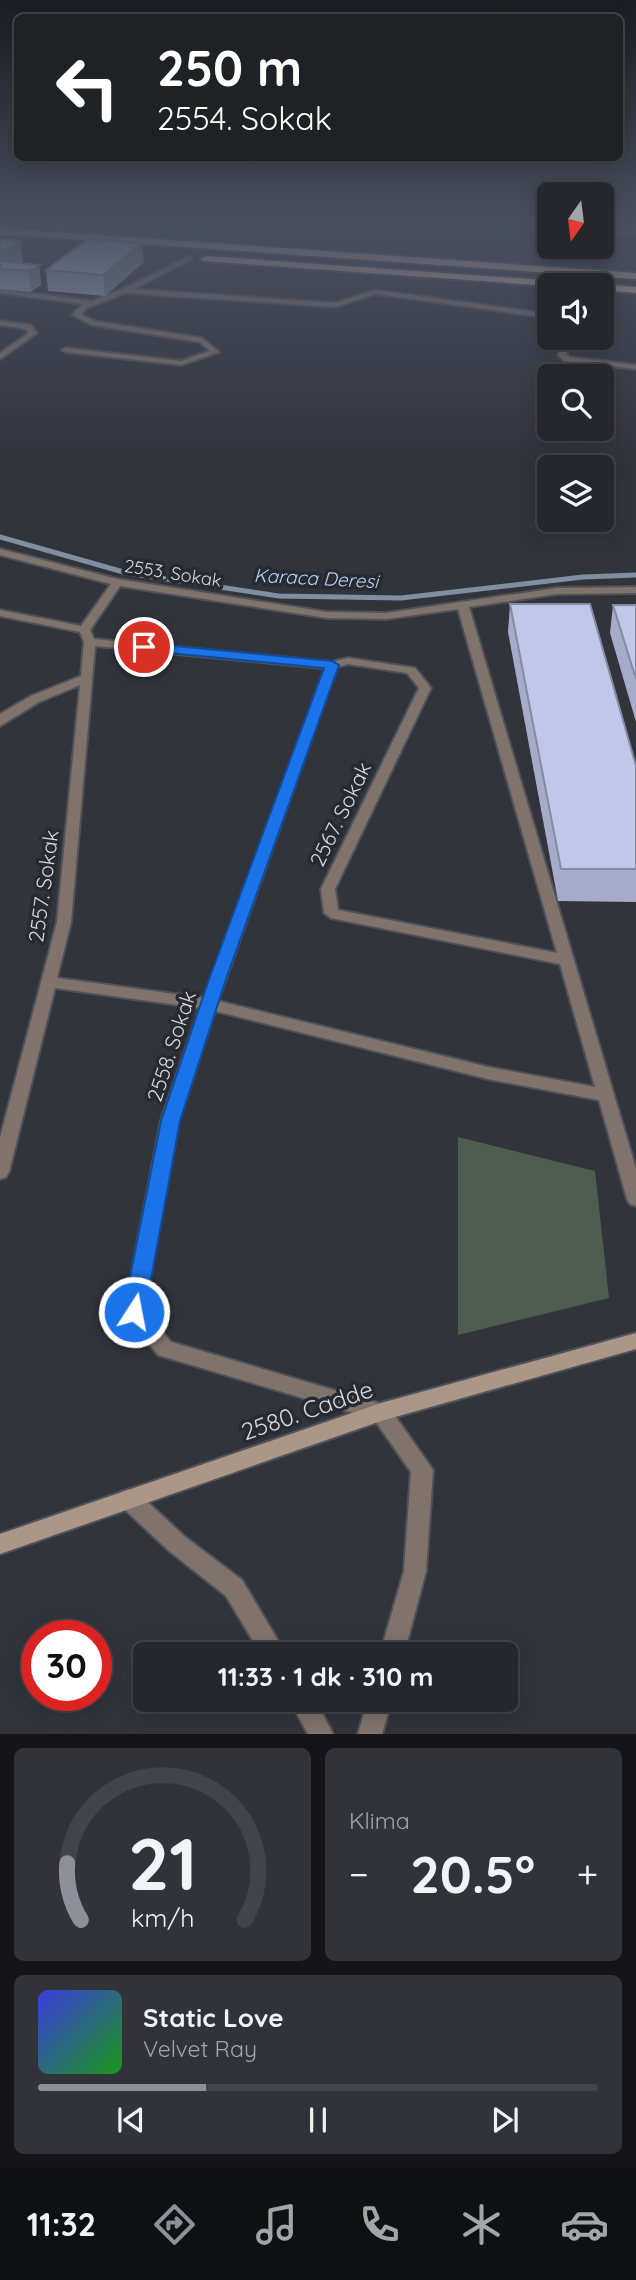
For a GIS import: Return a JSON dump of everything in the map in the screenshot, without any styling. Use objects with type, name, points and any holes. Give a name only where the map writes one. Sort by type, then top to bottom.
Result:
[{"type":"main road","name":"2580. Cadde","points":[[0,1544],[381,1412],[636,1341]]},
{"type":"street","points":[[66,350],[181,363],[215,352],[202,340],[92,323],[76,316],[84,306],[92,303]]},
{"type":"street","points":[[292,303],[335,306],[347,303]]},
{"type":"street","points":[[455,303],[537,314]]},
{"type":"street","points":[[0,323],[28,327],[33,333],[0,357]]},
{"type":"street","points":[[564,350],[562,355],[567,359],[636,367]]},
{"type":"street","name":"2553. Sokak","points":[[0,552],[117,582],[327,615],[386,616],[558,592],[636,590]]},
{"type":"street","points":[[87,636],[117,582]]},
{"type":"street","points":[[463,606],[636,1199]]},
{"type":"street","points":[[0,613],[87,636],[332,665]]},
{"type":"street","name":"2557. Sokak","points":[[0,1172],[64,922],[87,678],[87,636]]},
{"type":"street","name":"2567. Sokak","points":[[332,665],[348,661],[411,670],[425,688],[328,889],[331,913],[566,960]]},
{"type":"street","name":"2558. Sokak","points":[[332,665],[209,1004],[170,1121],[134,1312],[165,1349],[381,1412]]},
{"type":"street","points":[[0,722],[1,718],[35,699],[87,678]]},
{"type":"street","points":[[48,982],[209,1004],[488,1073],[606,1095]]},
{"type":"street","points":[[381,1412],[422,1469],[415,1571],[395,1642]]},
{"type":"street","points":[[129,1499],[176,1544],[234,1588],[267,1642]]},
{"type":"street","points":[[308,1712],[321,1734]]},
{"type":"street","points":[[370,1734],[376,1712]]},
{"type":"green space","points":[[458,1137],[595,1171],[609,1298],[458,1335]]},
{"type":"building","points":[[510,604],[590,604],[636,766],[636,869],[561,869]]},
{"type":"building","points":[[613,605],[636,605],[636,679]]},
{"type":"waterway","name":"Karaca Deresi","points":[[0,537],[127,573],[279,596],[401,598],[583,577],[636,575]]},
{"type":"route","points":[[134,1312],[170,1121],[216,982],[332,665],[144,647]]}]
